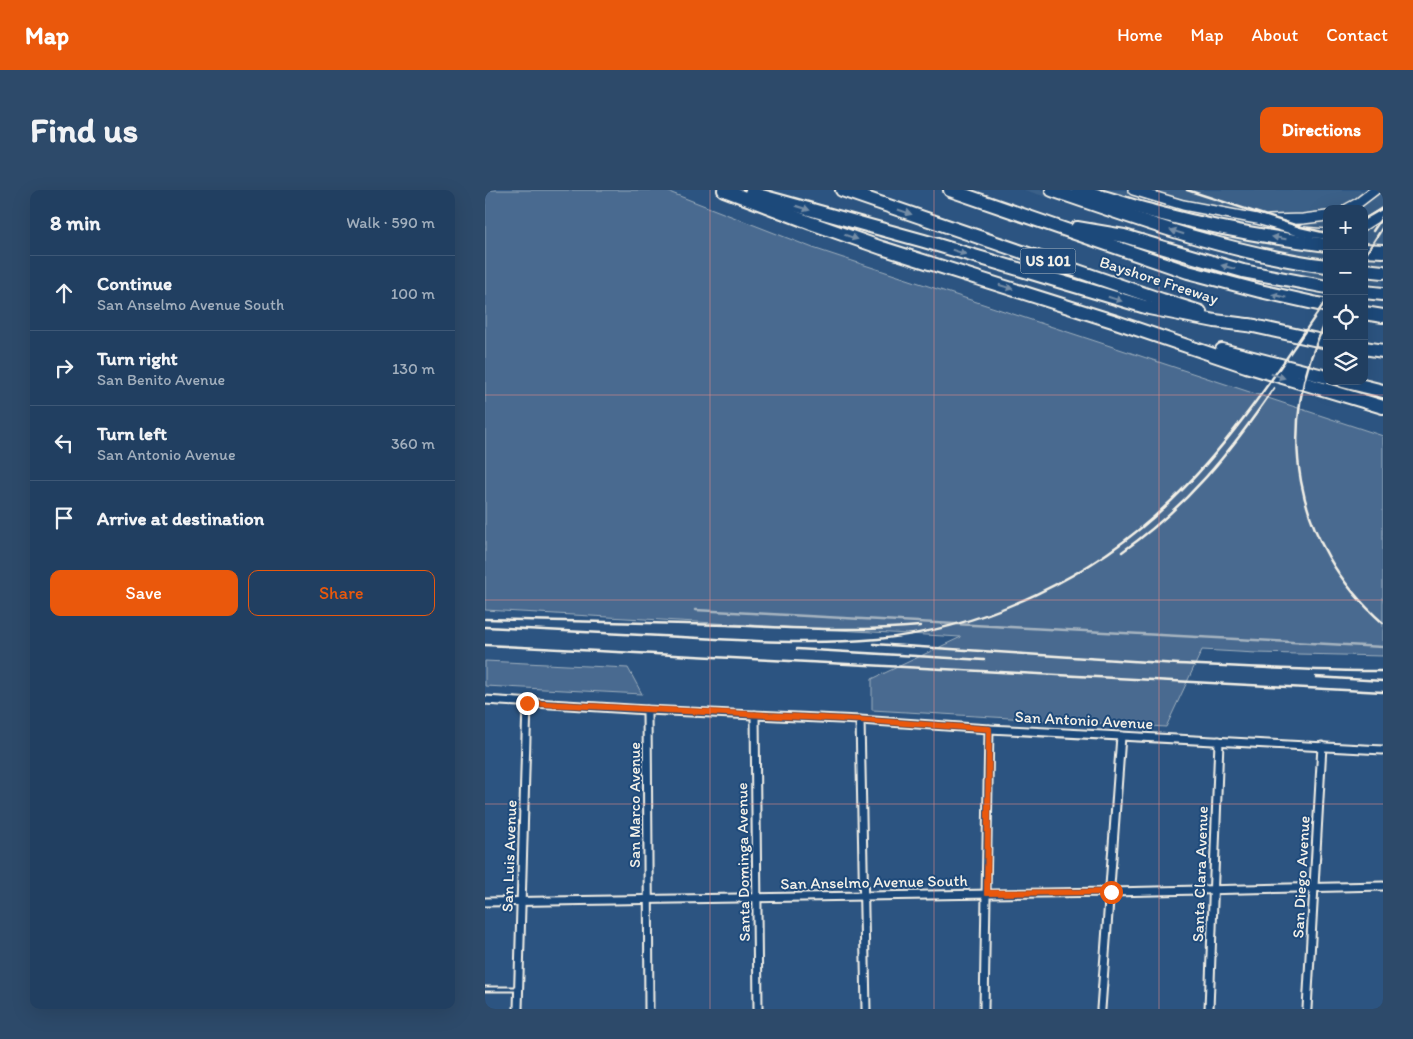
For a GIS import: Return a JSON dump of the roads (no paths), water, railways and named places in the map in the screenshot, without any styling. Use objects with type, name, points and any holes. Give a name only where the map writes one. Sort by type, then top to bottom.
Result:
[{"type":"highway","points":[[723,190],[882,248],[1116,322],[1246,366],[1383,407]]},
{"type":"highway","points":[[739,190],[924,241],[1149,308],[1215,321],[1255,326]]},
{"type":"highway","name":"Bayshore Freeway","points":[[842,190],[1162,300],[1255,326],[1323,341]]},
{"type":"highway","name":"Bayshore Freeway","points":[[951,190],[1188,272],[1260,292],[1323,305]]},
{"type":"highway","points":[[1052,190],[1201,240],[1272,257],[1323,265]]},
{"type":"highway","points":[[1078,190],[1213,226],[1261,236],[1323,245]]},
{"type":"highway","points":[[1011,212],[1081,229],[1131,238],[1201,260],[1250,272],[1323,286]]},
{"type":"highway","points":[[1368,250],[1383,251]]},
{"type":"highway","points":[[1368,270],[1383,272]]},
{"type":"highway","points":[[1368,292],[1383,294]]},
{"type":"highway","points":[[1368,314],[1383,316]]},
{"type":"highway","points":[[1116,322],[1323,376]]},
{"type":"highway","points":[[1368,349],[1383,351]]},
{"type":"highway","points":[[1359,385],[1383,391]]},
{"type":"street","points":[[1133,190],[1191,207],[1257,220],[1302,232],[1323,234]]},
{"type":"street","points":[[1354,205],[1375,190]]},
{"type":"street","points":[[1368,222],[1383,213]]},
{"type":"street","points":[[1257,220],[1303,220],[1323,217]]},
{"type":"street","name":"San Antonio Avenue","points":[[485,700],[1383,750]]},
{"type":"street","name":"San Luis Avenue","points":[[518,1009],[527,703]]},
{"type":"street","name":"San Marco Avenue","points":[[647,710],[649,1009]]},
{"type":"street","name":"Santa Dominga Avenue","points":[[755,715],[758,1009]]},
{"type":"street","points":[[861,720],[866,1009]]},
{"type":"street","points":[[984,1009],[989,729]]},
{"type":"street","points":[[1101,1009],[1121,736]]},
{"type":"street","name":"Santa Clara Avenue","points":[[1209,1009],[1219,740]]},
{"type":"street","name":"San Diego Avenue","points":[[1307,1009],[1322,746]]},
{"type":"street","name":"San Anselmo Avenue South","points":[[485,902],[1383,886]]},
{"type":"lane","points":[[485,989],[518,989]]},
{"type":"waterway","points":[[695,610],[1383,647]]},
{"type":"railway","points":[[1187,190],[1301,227],[1323,232]]},
{"type":"railway","points":[[1368,217],[1383,208]]},
{"type":"railway","points":[[1373,231],[1383,216]]},
{"type":"railway","points":[[1368,251],[1383,227]]},
{"type":"railway","points":[[485,627],[755,641],[829,642],[878,639],[918,633],[998,611],[1072,575],[1107,553],[1171,501],[1235,430],[1323,305]]},
{"type":"railway","points":[[1323,329],[1310,360],[1300,401],[1297,441],[1301,481],[1311,520],[1329,557],[1353,592],[1383,623]]},
{"type":"railway","points":[[1122,552],[1167,516],[1206,477],[1241,435],[1274,388]]},
{"type":"railway","points":[[485,619],[823,629],[872,629],[920,626]]},
{"type":"railway","points":[[874,644],[1178,664],[1306,670],[1383,671]]},
{"type":"railway","points":[[485,645],[1383,692]]},
{"type":"railway","points":[[797,649],[984,660]]},
{"type":"railway","points":[[1316,677],[1383,681]]}]
